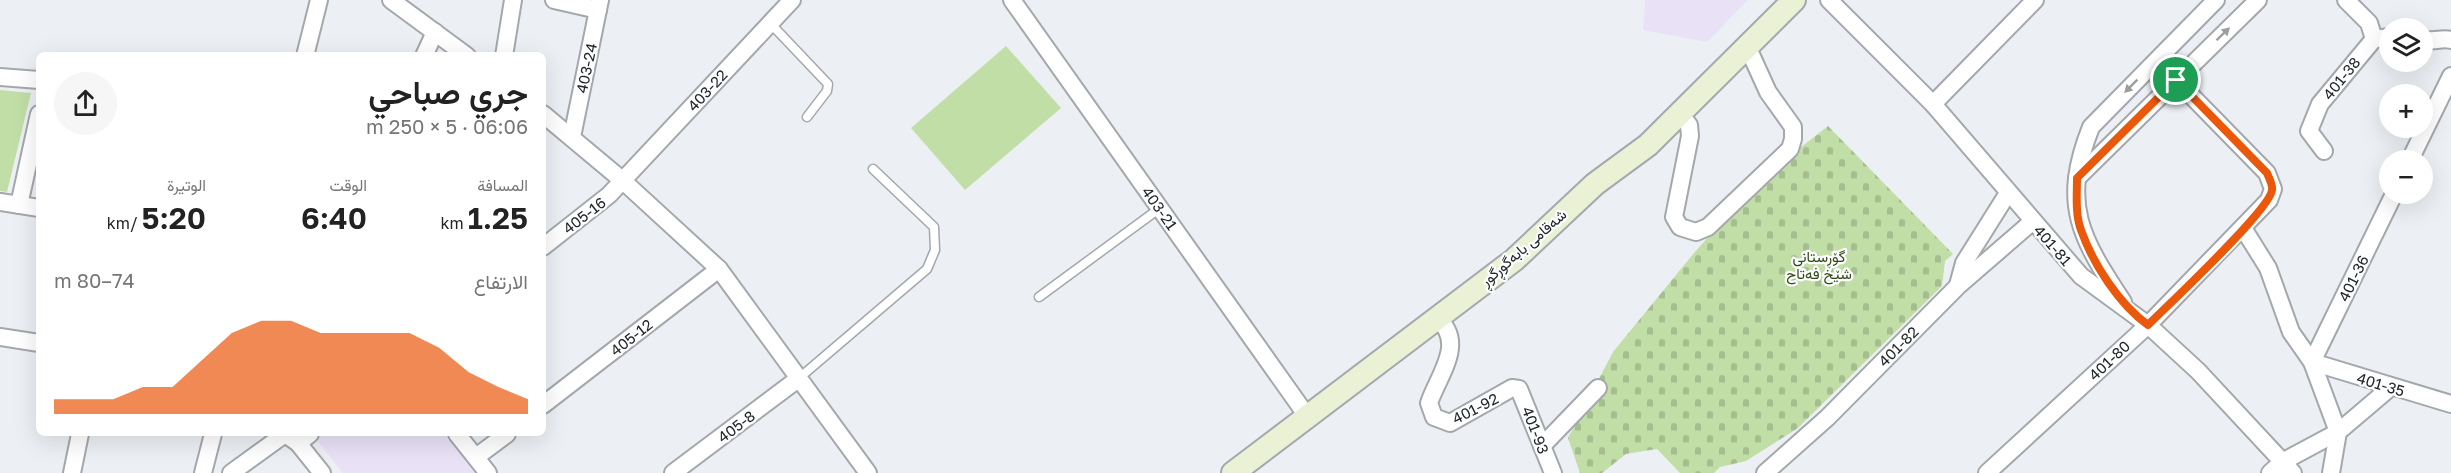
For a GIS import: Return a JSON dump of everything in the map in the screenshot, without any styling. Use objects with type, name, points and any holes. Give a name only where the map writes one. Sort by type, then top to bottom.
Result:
[{"type":"street","points":[[305,52],[319,0]]},
{"type":"street","points":[[391,0],[462,52]]},
{"type":"street","points":[[505,52],[513,0]]},
{"type":"street","points":[[554,0],[599,5]]},
{"type":"street","name":"403-22","points":[[622,180],[792,0]]},
{"type":"street","name":"403-21","points":[[1012,0],[1307,416]]},
{"type":"street","name":"شەقامی بابەگوڕگوڕ","points":[[1233,473],[1514,260],[1595,184],[1648,145],[1794,0]]},
{"type":"street","name":"401-81","points":[[1829,0],[1933,104],[2081,276],[2148,325],[2198,371],[2282,469]]},
{"type":"street","points":[[1933,104],[2035,0]]},
{"type":"street","points":[[2129,312],[2099,266],[2080,229],[2077,178],[2082,150],[2091,127],[2216,0]]},
{"type":"street","points":[[2077,178],[2258,0]]},
{"type":"street","points":[[2346,0],[2379,35]]},
{"type":"street","name":"403-24","points":[[572,137],[599,5]]},
{"type":"street","points":[[426,52],[435,32]]},
{"type":"street","name":"401-38","points":[[2324,151],[2309,130],[2320,104],[2379,41]]},
{"type":"street","points":[[1680,114],[1689,125],[1690,136],[1674,217],[1680,227],[1696,232],[1708,227],[1790,149],[1793,139],[1794,127],[1768,92],[1748,48]]},
{"type":"street","points":[[2415,150],[2451,76]]},
{"type":"street","points":[[0,77],[36,80]]},
{"type":"street","name":"401-80","points":[[1987,473],[2148,325],[2269,200],[2273,189],[2267,173],[2176,80]]},
{"type":"street","points":[[546,116],[622,180],[719,269],[868,473]]},
{"type":"street","points":[[19,205],[36,128]]},
{"type":"street","name":"405-16","points":[[546,245],[609,195],[622,180]]},
{"type":"street","points":[[1958,286],[1964,263],[2008,193]]},
{"type":"street","points":[[0,202],[36,208]]},
{"type":"street","name":"401-36","points":[[2312,362],[2389,204]]},
{"type":"street","name":"401-82","points":[[1765,473],[1827,418],[1958,286],[2033,221]]},
{"type":"street","points":[[2243,228],[2268,268],[2291,332],[2312,362],[2338,432],[2331,473]]},
{"type":"street","name":"405-12","points":[[546,403],[719,269]]},
{"type":"street","name":"401-92","points":[[1436,317],[1446,327],[1452,347],[1429,403],[1434,417],[1450,423],[1512,388],[1516,388]]},
{"type":"street","points":[[0,338],[36,343]]},
{"type":"street","name":"401-35","points":[[2312,362],[2391,387],[2450,401]]},
{"type":"street","name":"405-8","points":[[673,473],[798,379]]},
{"type":"street","points":[[2282,469],[2338,432],[2391,387]]},
{"type":"street","name":"401-93","points":[[1516,388],[1521,392],[1552,473]]},
{"type":"street","points":[[1542,446],[1598,388]]},
{"type":"street","points":[[72,473],[80,436]]},
{"type":"street","points":[[203,473],[212,436]]},
{"type":"street","points":[[231,473],[282,436]]},
{"type":"street","points":[[459,436],[488,473]]},
{"type":"street","points":[[476,457],[504,436]]},
{"type":"street","points":[[304,438],[322,473]]},
{"type":"lane","points":[[770,23],[828,84],[827,91],[807,117]]},
{"type":"lane","points":[[798,379],[927,269],[935,250],[934,227],[873,169]]},
{"type":"lane","points":[[1039,297],[1160,208]]},
{"type":"shaded area","points":[[1645,0],[1748,0],[1707,42],[1643,30]]},
{"type":"shaded area","points":[[321,436],[446,436],[475,473],[343,473],[316,439]]},
{"type":"green space","points":[[1006,46],[1061,108],[965,190],[911,128]]},
{"type":"green space","points":[[0,90],[31,93],[7,192],[0,191]]},
{"type":"green space","name":"گۆڕستانی شێخ فەتاح","points":[[1828,126],[1953,254],[1945,261],[1942,286],[1798,428],[1746,461],[1720,467],[1714,473],[1680,473],[1657,449],[1626,454],[1602,473],[1580,473],[1568,438],[1613,352],[1694,253],[1760,179]]},
{"type":"route","points":[[2176,80],[2267,173],[2273,189],[2269,200],[2148,325],[2129,312],[2099,266],[2080,229],[2077,178],[2176,80]]}]
